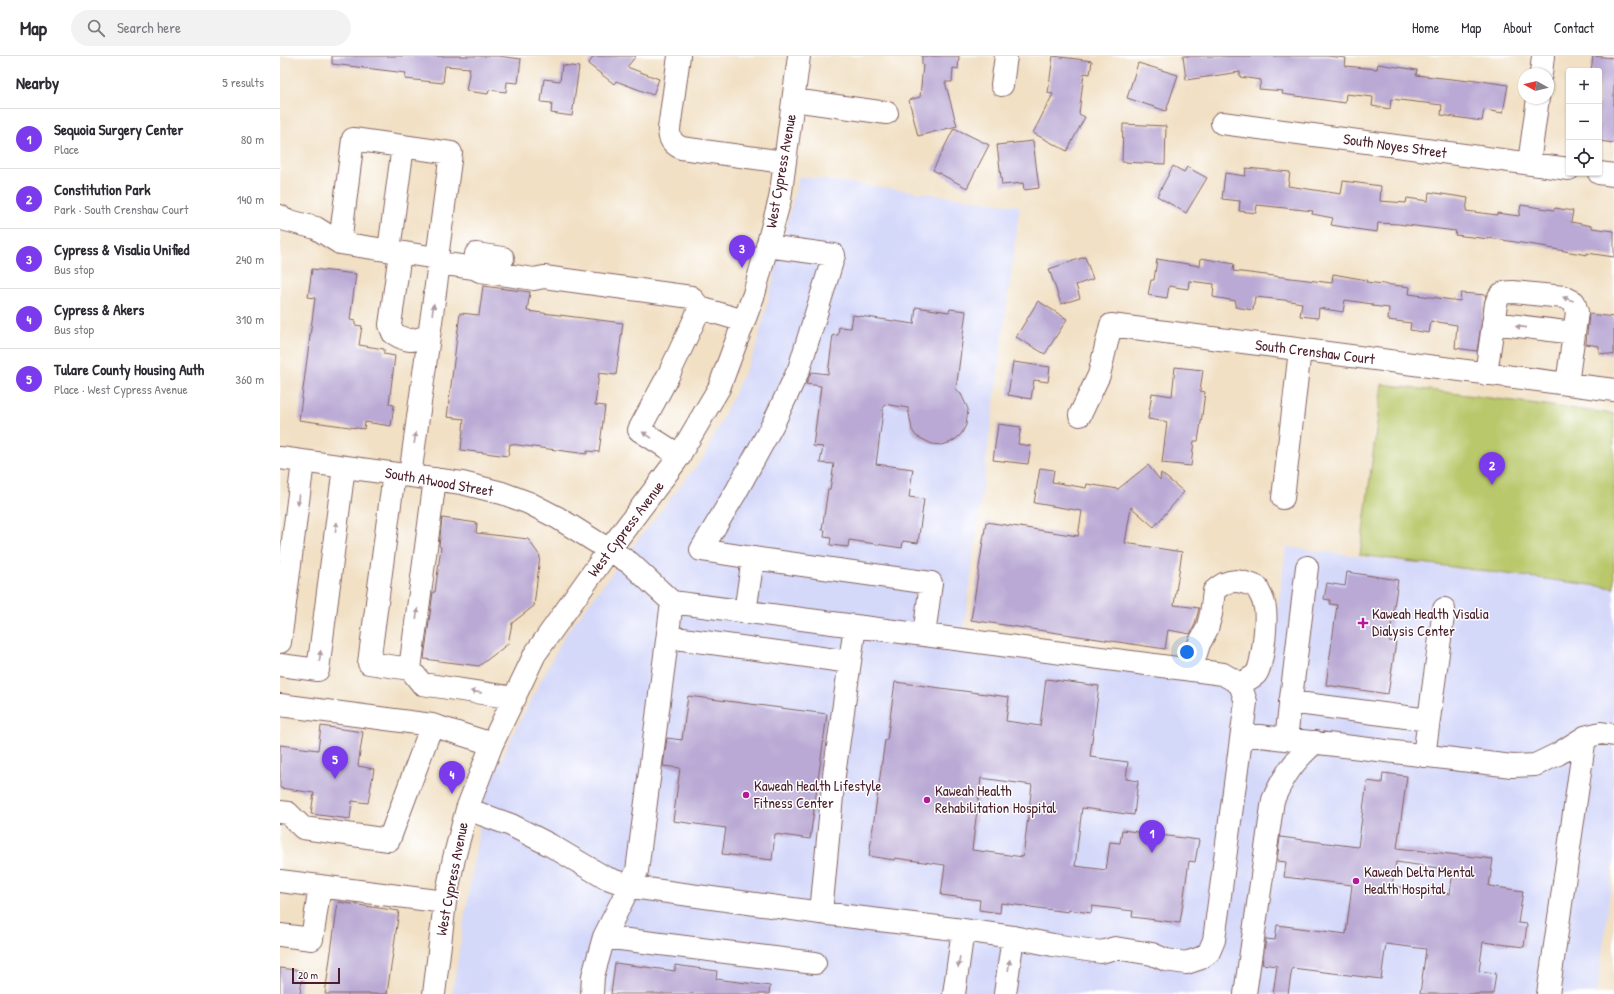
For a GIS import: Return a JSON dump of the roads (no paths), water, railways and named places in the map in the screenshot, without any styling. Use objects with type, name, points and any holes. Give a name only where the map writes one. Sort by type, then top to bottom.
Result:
[{"type":"street","points":[[679,56],[669,128],[669,137],[674,144],[681,148],[784,162]]},
{"type":"street","name":"West Cypress Avenue","points":[[434,994],[445,902],[454,858],[467,809],[492,744],[535,654],[609,550],[680,456],[719,388],[754,294],[780,199],[799,56]]},
{"type":"street","points":[[1002,85],[1006,56]]},
{"type":"street","points":[[1542,68],[1543,56]]},
{"type":"street","points":[[793,100],[886,113]]},
{"type":"street","points":[[1529,163],[1537,104]]},
{"type":"street","name":"South Noyes Street","points":[[1222,123],[1566,169]]},
{"type":"street","points":[[340,243],[353,139],[451,153],[429,335],[402,475],[369,663],[410,669],[422,684],[515,698]]},
{"type":"street","points":[[403,146],[394,252],[390,324],[393,333],[404,340],[417,340],[429,335]]},
{"type":"street","points":[[1602,173],[1614,174]]},
{"type":"street","points":[[280,221],[316,228],[340,243],[438,260],[474,268],[480,271],[534,279],[544,277],[691,297],[700,308],[744,321]]},
{"type":"street","points":[[767,246],[834,254],[799,369],[773,424],[736,492],[701,550],[931,583],[924,635]]},
{"type":"street","points":[[474,268],[476,254],[504,258]]},
{"type":"street","points":[[1486,374],[1493,323],[1500,294],[1505,292],[1564,297],[1573,300],[1576,305],[1577,312],[1567,384]]},
{"type":"street","points":[[680,456],[639,430],[669,374],[700,308]]},
{"type":"street","points":[[1493,323],[1574,333]]},
{"type":"street","name":"South Crenshaw Court","points":[[1080,415],[1099,375],[1111,325],[1614,390]]},
{"type":"street","points":[[1283,498],[1300,350]]},
{"type":"street","name":"South Atwood Street","points":[[280,458],[462,483],[496,491],[529,503],[558,518],[630,563],[672,602]]},
{"type":"street","points":[[280,642],[303,462]]},
{"type":"street","points":[[280,666],[318,670],[344,467]]},
{"type":"street","points":[[410,669],[435,479]]},
{"type":"street","points":[[745,612],[753,558]]},
{"type":"street","points":[[1286,739],[1307,568]]},
{"type":"street","points":[[1191,670],[1199,644],[1207,629],[1211,614],[1214,591],[1222,583],[1242,581],[1257,587],[1265,605],[1265,619],[1260,667],[1256,674],[1240,684]]},
{"type":"street","points":[[467,809],[511,825],[550,845],[604,877],[629,886],[821,913],[963,930],[1101,952],[1116,948],[1152,954],[1166,960],[1186,962],[1201,958],[1209,952],[1214,940],[1246,702],[1240,684],[1223,674],[672,602],[637,871],[629,886],[604,937],[593,976],[592,994]]},
{"type":"street","points":[[1424,756],[1444,609]]},
{"type":"street","points":[[821,913],[834,775],[855,626]]},
{"type":"street","points":[[668,637],[850,662]]},
{"type":"street","points":[[1290,702],[1428,720]]},
{"type":"street","points":[[280,705],[432,725],[492,744]]},
{"type":"street","points":[[280,812],[288,813],[303,828],[389,840],[432,725]]},
{"type":"street","points":[[1242,734],[1512,766],[1535,764],[1558,754],[1585,737],[1601,733],[1614,735]]},
{"type":"street","points":[[1548,994],[1585,737]]},
{"type":"street","points":[[1245,994],[1273,800],[1282,780],[1299,757],[1315,742]]},
{"type":"street","points":[[280,881],[445,902]]},
{"type":"street","points":[[280,935],[312,939],[320,886]]},
{"type":"street","points":[[954,994],[963,930]]},
{"type":"street","points":[[604,937],[815,963]]},
{"type":"street","points":[[1005,994],[1013,937]]},
{"type":"place","name":"Cypress & Visalia Unified","points":[[742,268]]},
{"type":"place","name":"Constitution Park","points":[[1492,485]]},
{"type":"place","name":"Kaweah Health Visalia Dialysis Center","points":[[1363,623]]},
{"type":"place","name":"Tulare County Housing Auth","points":[[335,779]]},
{"type":"place","name":"Cypress & Akers","points":[[452,794]]},
{"type":"place","name":"Kaweah Health Lifestyle Fitness Center","points":[[746,795]]},
{"type":"place","name":"Kaweah Health Rehabilitation Hospital","points":[[927,800]]},
{"type":"place","name":"Sequoia Surgery Center","points":[[1152,853]]},
{"type":"place","name":"Kaweah Delta Mental Health Hospital","points":[[1356,881]]}]
